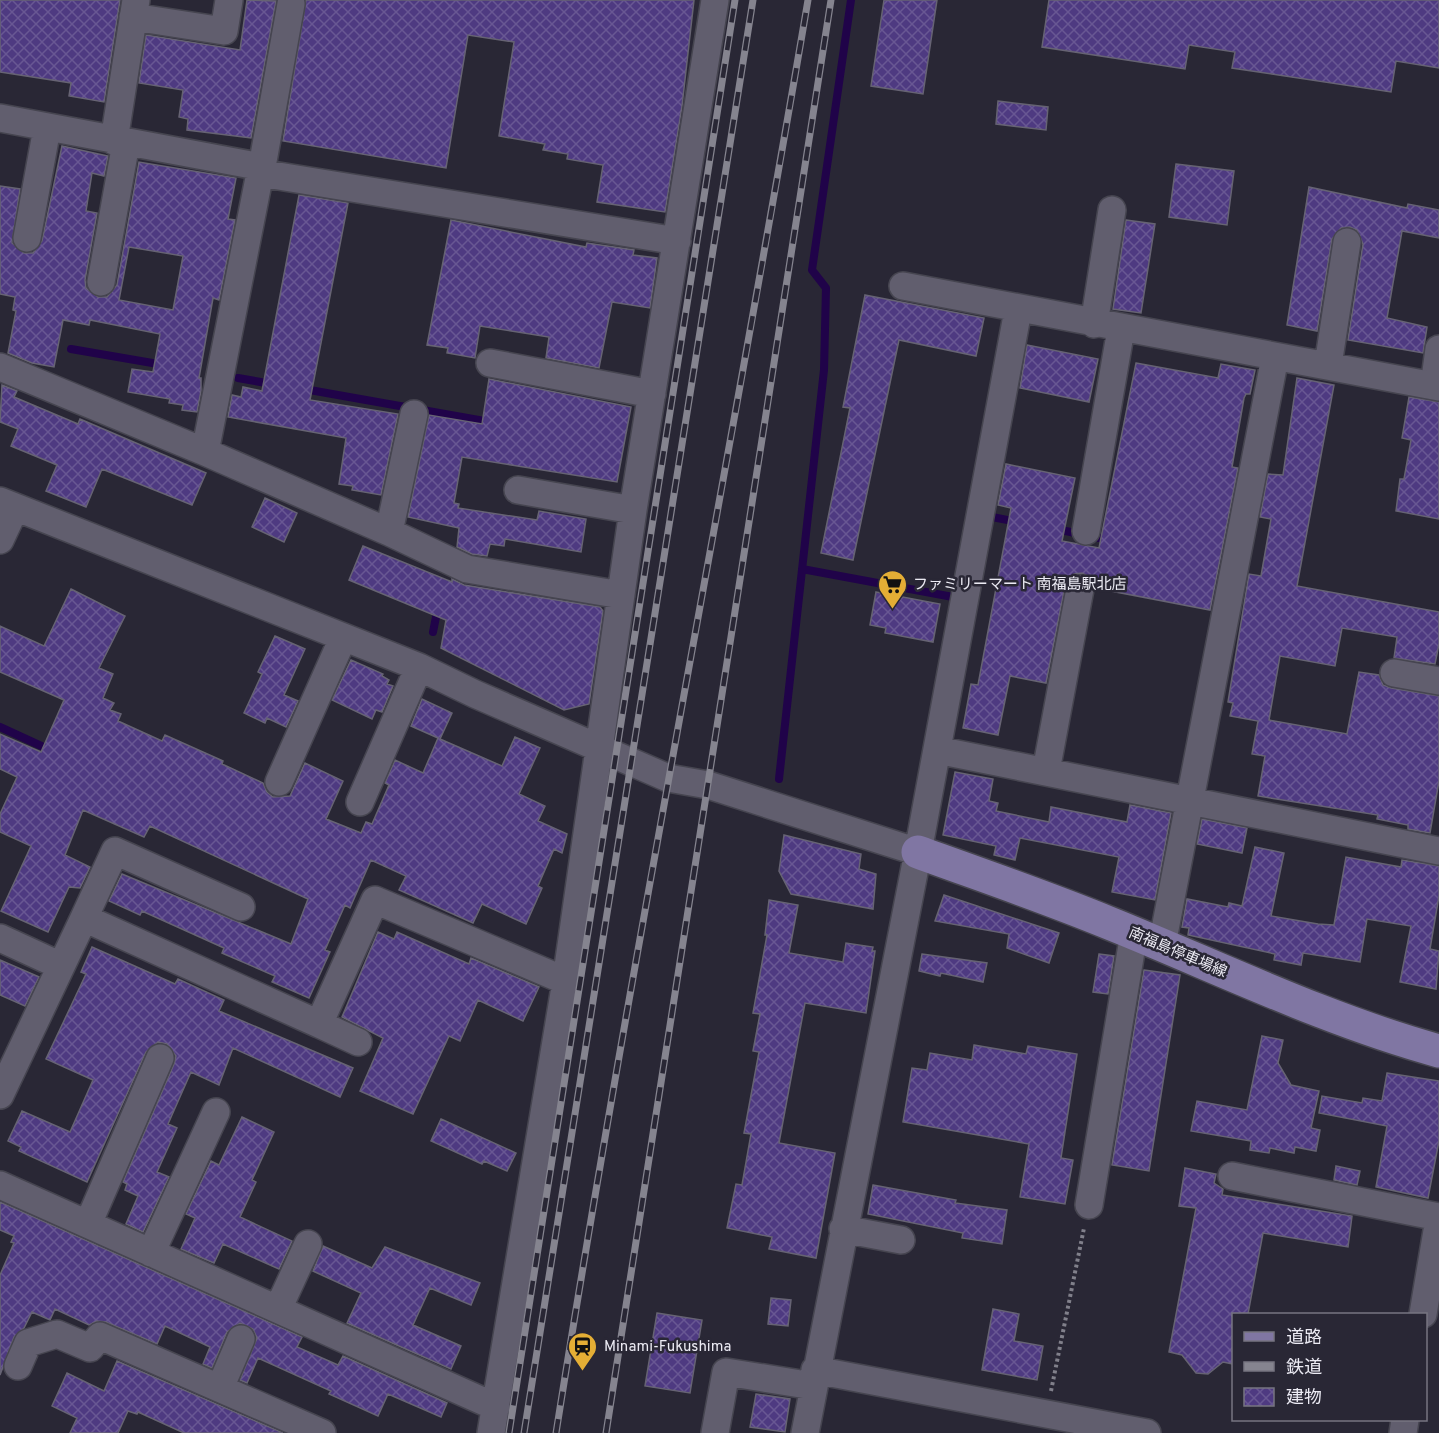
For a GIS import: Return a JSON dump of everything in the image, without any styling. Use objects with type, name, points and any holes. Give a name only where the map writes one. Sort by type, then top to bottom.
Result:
[{"type":"main road","name":"南福島停車場線","points":[[918,852],[1148,939],[1368,1028],[1439,1051]]},
{"type":"street","points":[[101,282],[135,9],[224,31],[229,0]]},
{"type":"street","points":[[0,1185],[278,1310],[494,1420],[566,981],[633,510],[715,0]]},
{"type":"street","points":[[205,452],[261,170],[291,4]]},
{"type":"street","points":[[0,118],[261,170],[676,241]]},
{"type":"street","points":[[27,238],[47,128]]},
{"type":"street","points":[[1094,324],[1112,210]]},
{"type":"street","points":[[1328,365],[1347,242]]},
{"type":"street","points":[[903,286],[1018,310],[1328,365],[1436,387],[1439,349]]},
{"type":"street","points":[[805,1433],[918,852],[1018,310]]},
{"type":"street","points":[[1086,531],[1121,329]]},
{"type":"street","points":[[1089,1205],[1148,939],[1190,800],[1275,357]]},
{"type":"street","points":[[490,363],[652,394]]},
{"type":"street","points":[[0,367],[205,452],[389,532],[467,569],[621,595]]},
{"type":"street","points":[[389,532],[414,414]]},
{"type":"street","points":[[519,490],[633,510]]},
{"type":"street","points":[[0,540],[8,504],[419,668],[668,778],[708,785],[918,852]]},
{"type":"street","points":[[1046,771],[1080,589]]},
{"type":"street","points":[[279,782],[343,638]]},
{"type":"street","points":[[360,802],[419,668]]},
{"type":"street","points":[[1394,673],[1439,681]]},
{"type":"street","points":[[937,750],[1439,850]]},
{"type":"street","points":[[0,1095],[115,850],[241,906]]},
{"type":"street","points":[[320,1024],[375,900],[566,981]]},
{"type":"street","points":[[84,918],[358,1042]]},
{"type":"street","points":[[0,938],[61,966]]},
{"type":"street","points":[[88,1224],[160,1058]]},
{"type":"street","points":[[151,1253],[216,1113]]},
{"type":"street","points":[[1232,1176],[1439,1218],[1423,1313]]},
{"type":"street","points":[[843,1229],[901,1240]]},
{"type":"street","points":[[278,1310],[308,1244]]},
{"type":"street","points":[[18,1366],[28,1343],[57,1334],[90,1348],[100,1336],[322,1433]]},
{"type":"street","points":[[220,1388],[241,1339]]},
{"type":"street","points":[[715,1433],[726,1372],[814,1378],[1147,1433]]},
{"type":"path","points":[[1046,1415],[1089,1205]]},
{"type":"building","points":[[0,0],[120,0],[104,102],[69,96],[71,83],[0,72]]},
{"type":"building","points":[[247,0],[276,1],[251,138],[187,130],[188,119],[179,117],[183,90],[139,83],[146,35],[240,50]]},
{"type":"building","points":[[306,0],[694,0],[682,106],[665,212],[597,202],[603,165],[567,159],[568,154],[543,150],[545,144],[499,136],[514,42],[468,35],[446,168],[283,141]]},
{"type":"building","points":[[884,0],[937,0],[923,94],[871,86]]},
{"type":"building","points":[[1049,0],[1439,0],[1439,68],[1396,61],[1391,92],[1232,68],[1235,52],[1189,45],[1185,69],[1042,47]]},
{"type":"building","points":[[998,101],[1048,107],[1046,130],[996,124]]},
{"type":"building","points":[[62,146],[108,156],[104,176],[92,173],[86,211],[97,213],[85,280],[86,288],[98,297],[107,297],[117,285],[139,162],[236,178],[228,219],[235,220],[219,300],[213,298],[199,378],[201,378],[201,391],[197,412],[182,410],[183,405],[169,403],[170,399],[128,392],[132,369],[153,372],[160,334],[90,320],[89,325],[63,320],[54,367],[32,363],[8,353],[16,311],[13,310],[15,297],[0,294],[0,186],[20,189],[12,243],[24,253],[33,253],[42,241]],"holes":[[[129,247],[183,256],[173,310],[119,300]]]},
{"type":"building","points":[[1176,164],[1234,171],[1227,225],[1169,217]]},
{"type":"building","points":[[1309,187],[1407,208],[1408,204],[1439,210],[1439,238],[1402,231],[1387,318],[1427,327],[1423,353],[1348,340],[1363,244],[1357,230],[1350,227],[1341,228],[1332,239],[1317,331],[1287,325]]},
{"type":"building","points":[[299,195],[348,203],[310,400],[398,414],[381,495],[352,490],[353,486],[339,484],[346,438],[228,417],[232,395],[241,397],[243,387],[262,391]]},
{"type":"building","points":[[451,220],[586,247],[587,243],[634,250],[633,255],[657,258],[650,308],[612,302],[599,368],[546,358],[549,337],[480,326],[475,358],[447,353],[448,348],[427,345]]},
{"type":"building","points":[[1126,220],[1155,224],[1141,313],[1113,309]]},
{"type":"building","points":[[865,295],[984,318],[976,356],[899,340],[853,560],[821,553],[850,408],[843,407]]},
{"type":"building","points":[[1027,345],[1098,359],[1089,402],[1020,388]]},
{"type":"building","points":[[1136,363],[1218,378],[1221,364],[1255,370],[1250,394],[1246,394],[1244,398],[1232,467],[1238,468],[1210,610],[1095,588],[1090,577],[1082,573],[1074,574],[1065,586],[1046,683],[1010,676],[998,735],[963,728],[971,684],[978,685],[1011,508],[998,505],[1006,464],[1075,478],[1062,541],[1099,548]]},
{"type":"building","points":[[1297,378],[1334,385],[1297,586],[1439,612],[1439,644],[1435,664],[1394,658],[1397,637],[1342,628],[1335,666],[1280,656],[1269,720],[1347,734],[1359,672],[1379,675],[1383,685],[1391,688],[1439,696],[1439,781],[1430,833],[1408,829],[1408,825],[1377,819],[1378,815],[1258,796],[1265,756],[1252,754],[1258,721],[1230,716],[1233,703],[1228,702],[1249,574],[1261,576],[1271,519],[1260,517],[1268,474],[1283,475]]},
{"type":"building","points":[[489,379],[631,407],[617,482],[462,457],[454,503],[459,504],[458,508],[537,520],[539,511],[586,519],[581,552],[505,539],[504,546],[490,544],[487,556],[472,554],[457,547],[459,528],[408,517],[429,415],[482,424]]},
{"type":"building","points":[[2,385],[17,391],[14,397],[78,424],[80,419],[206,473],[192,505],[102,469],[86,507],[46,491],[57,465],[11,446],[18,429],[0,422]]},
{"type":"building","points":[[1409,397],[1439,402],[1439,519],[1396,511],[1400,479],[1404,479],[1411,440],[1402,438]]},
{"type":"building","points":[[265,498],[297,513],[284,542],[252,527]]},
{"type":"building","points":[[363,546],[452,582],[452,579],[464,585],[600,607],[603,611],[589,704],[564,710],[441,648],[446,620],[349,580]]},
{"type":"building","points":[[71,589],[125,616],[99,668],[113,674],[103,698],[114,703],[110,710],[121,714],[118,721],[162,741],[165,735],[223,761],[222,764],[263,783],[267,792],[273,797],[290,796],[305,763],[343,781],[326,819],[361,833],[366,822],[372,824],[389,785],[385,783],[395,760],[423,773],[438,738],[411,726],[422,699],[452,713],[440,739],[502,766],[515,737],[540,748],[519,794],[545,806],[538,821],[567,834],[562,853],[554,849],[538,886],[542,888],[526,924],[482,904],[473,923],[399,890],[406,876],[371,860],[350,908],[345,905],[325,950],[330,952],[309,998],[272,982],[275,976],[222,953],[224,948],[142,911],[140,915],[109,901],[122,874],[291,944],[308,899],[150,826],[144,837],[83,810],[65,855],[90,867],[80,888],[69,887],[48,932],[1,911],[31,846],[0,832],[0,814],[17,777],[0,769],[0,734],[41,752],[64,700],[0,672],[0,626],[44,646]]},
{"type":"building","points":[[876,592],[940,604],[933,642],[885,633],[886,628],[870,625]]},
{"type":"building","points":[[275,636],[305,649],[284,695],[298,701],[286,727],[267,718],[265,723],[244,713],[262,674],[258,672]]},
{"type":"building","points":[[351,660],[383,674],[382,676],[389,680],[387,684],[393,686],[382,712],[376,710],[372,719],[332,700]]},
{"type":"building","points":[[955,772],[993,779],[989,801],[998,803],[996,811],[1049,822],[1051,807],[1127,822],[1130,805],[1171,813],[1155,900],[1112,892],[1119,857],[1020,838],[1015,860],[994,855],[996,846],[943,835]]},
{"type":"building","points":[[1202,819],[1247,828],[1242,853],[1197,844]]},
{"type":"building","points":[[784,835],[861,854],[859,869],[876,874],[873,909],[791,894],[779,871]]},
{"type":"building","points":[[1255,847],[1284,853],[1271,916],[1318,924],[1334,925],[1346,857],[1401,867],[1402,860],[1439,866],[1439,896],[1430,949],[1439,951],[1436,989],[1400,982],[1411,926],[1367,919],[1360,962],[1303,953],[1301,965],[1274,960],[1275,954],[1188,935],[1189,928],[1182,927],[1187,899],[1228,907],[1229,903],[1242,906]]},
{"type":"building","points":[[944,895],[1059,933],[1049,963],[1007,948],[1009,934],[935,921]]},
{"type":"building","points":[[769,900],[798,905],[789,953],[843,962],[846,943],[873,947],[872,951],[875,951],[866,1013],[805,1003],[779,1143],[835,1153],[816,1258],[769,1249],[772,1237],[727,1228],[736,1184],[742,1185],[751,1134],[744,1133],[759,1052],[753,1051],[760,1014],[753,1013],[767,935],[765,935]]},
{"type":"building","points":[[378,932],[394,939],[397,932],[469,964],[471,958],[539,987],[523,1021],[478,1000],[460,1041],[449,1036],[413,1114],[360,1091],[383,1038],[342,1017]]},
{"type":"building","points":[[92,947],[175,984],[178,979],[224,1000],[219,1011],[353,1068],[340,1097],[233,1048],[219,1085],[191,1072],[168,1124],[177,1128],[157,1172],[169,1177],[143,1232],[126,1224],[138,1196],[125,1190],[127,1184],[123,1182],[174,1064],[176,1056],[167,1044],[158,1042],[146,1052],[87,1182],[19,1151],[21,1147],[8,1141],[22,1111],[70,1132],[93,1080],[46,1059],[86,974],[81,972]]},
{"type":"building","points":[[922,954],[987,963],[983,982],[919,971]]},
{"type":"building","points":[[1099,954],[1114,956],[1108,994],[1093,992]]},
{"type":"building","points":[[0,960],[39,977],[25,1006],[0,995]]},
{"type":"building","points":[[1144,970],[1180,975],[1149,1171],[1112,1165]]},
{"type":"building","points":[[1262,1036],[1283,1040],[1278,1063],[1291,1085],[1319,1091],[1311,1128],[1320,1130],[1316,1151],[1295,1147],[1294,1153],[1270,1148],[1269,1153],[1250,1150],[1251,1141],[1191,1131],[1197,1101],[1247,1110]]},
{"type":"building","points":[[974,1045],[1026,1054],[1028,1046],[1077,1054],[1061,1158],[1073,1160],[1065,1204],[1020,1197],[1029,1144],[903,1122],[912,1068],[927,1070],[930,1053],[972,1060]]},
{"type":"building","points":[[1387,1073],[1439,1081],[1439,1141],[1428,1198],[1376,1187],[1387,1126],[1319,1113],[1322,1096],[1362,1103],[1363,1098],[1382,1101]]},
{"type":"building","points":[[242,1117],[274,1132],[252,1180],[256,1182],[240,1217],[292,1241],[279,1269],[223,1244],[214,1263],[181,1249],[195,1218],[186,1214],[211,1161],[219,1165]]},
{"type":"building","points":[[441,1119],[516,1153],[507,1171],[484,1161],[482,1164],[431,1141]]},
{"type":"building","points":[[1336,1166],[1360,1171],[1357,1185],[1334,1180]]},
{"type":"building","points":[[1185,1168],[1216,1174],[1214,1183],[1223,1189],[1222,1195],[1352,1216],[1348,1247],[1263,1233],[1248,1313],[1232,1313],[1232,1364],[1223,1362],[1208,1374],[1196,1373],[1182,1355],[1169,1352],[1196,1208],[1179,1206]]},
{"type":"building","points":[[873,1185],[956,1200],[955,1203],[1007,1210],[1002,1244],[962,1238],[963,1233],[868,1214]]},
{"type":"building","points":[[0,1202],[302,1337],[297,1347],[338,1365],[343,1356],[447,1403],[441,1417],[388,1394],[378,1416],[329,1394],[331,1391],[258,1358],[247,1383],[240,1380],[257,1338],[253,1329],[240,1323],[227,1332],[212,1368],[203,1364],[210,1347],[165,1326],[157,1344],[106,1322],[97,1321],[89,1325],[55,1309],[50,1320],[32,1312],[24,1328],[14,1337],[0,1375],[0,1275],[14,1243],[11,1242],[14,1236],[0,1230]]},
{"type":"building","points":[[323,1246],[372,1268],[385,1247],[480,1283],[471,1305],[430,1288],[413,1325],[461,1346],[451,1369],[347,1323],[361,1293],[313,1271]]},
{"type":"building","points":[[771,1298],[791,1300],[788,1326],[768,1324]]},
{"type":"building","points":[[993,1309],[1019,1314],[1014,1341],[1043,1346],[1037,1380],[982,1370]]},
{"type":"building","points":[[657,1313],[702,1320],[690,1393],[645,1386]]},
{"type":"building","points":[[117,1361],[283,1433],[184,1433],[138,1412],[137,1414],[128,1411],[118,1433],[70,1433],[77,1418],[52,1406],[67,1373],[104,1391]]},
{"type":"building","points":[[756,1394],[790,1399],[785,1432],[750,1427]]},
{"type":"waterway","points":[[779,779],[824,370],[826,288],[812,270],[851,0]]},
{"type":"waterway","points":[[71,349],[164,365]]},
{"type":"waterway","points":[[238,378],[272,384]]},
{"type":"waterway","points":[[304,389],[490,422]]},
{"type":"waterway","points":[[987,516],[1018,522]]},
{"type":"waterway","points":[[1056,529],[1109,540]]},
{"type":"waterway","points":[[802,569],[953,597]]},
{"type":"waterway","points":[[433,632],[438,607]]},
{"type":"waterway","points":[[0,727],[50,750]]},
{"type":"railway","points":[[509,1433],[735,0]]},
{"type":"railway","points":[[524,1433],[753,0]]},
{"type":"railway","points":[[556,1433],[616,1074],[808,0]]},
{"type":"railway","points":[[606,1433],[831,0]]},
{"type":"place","name":"ファミリーマート 南福島駅北店","points":[[892,610]]},
{"type":"place","name":"Minami-Fukushima","points":[[583,1372]]}]
